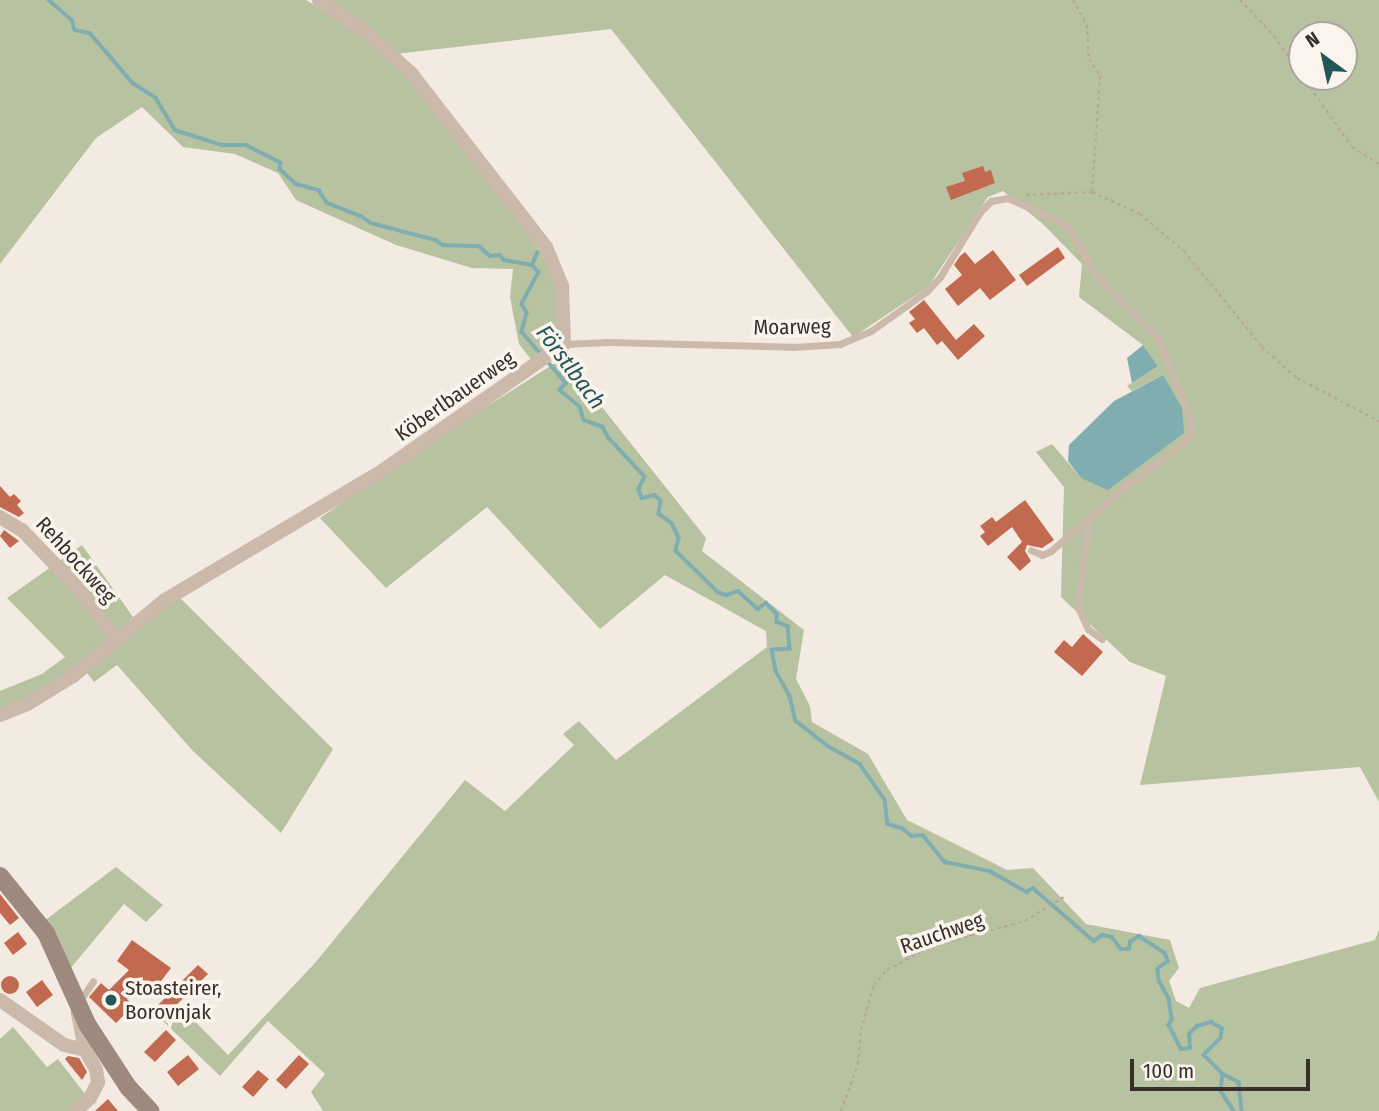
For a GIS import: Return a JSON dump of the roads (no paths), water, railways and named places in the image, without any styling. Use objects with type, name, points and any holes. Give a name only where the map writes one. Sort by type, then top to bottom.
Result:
[{"type":"street","points":[[319,0],[365,31],[412,74],[546,247],[562,286],[564,344]]},
{"type":"street","name":"Köberlbauerweg","points":[[0,715],[29,703],[73,676],[116,638],[184,587],[379,473],[564,344]]},
{"type":"street","name":"Rehbockweg","points":[[0,517],[22,530],[70,580],[116,638]]},
{"type":"street","points":[[0,876],[46,933],[88,1024],[128,1087],[150,1111]]},
{"type":"street","points":[[76,997],[85,1049],[96,1069],[98,1082],[90,1098],[76,1111]]},
{"type":"street","points":[[0,1000],[64,1045],[85,1049]]},
{"type":"street","points":[[96,1069],[128,1087]]},
{"type":"lane","name":"Moarweg","points":[[564,344],[608,342],[793,347],[840,344],[856,338],[896,314],[934,284],[980,212],[999,197],[1062,223],[1071,232],[1096,276],[1157,337],[1187,409],[1192,429],[1185,442],[1089,517]]},
{"type":"lane","points":[[1031,550],[1042,555],[1051,551],[1089,517]]},
{"type":"lane","points":[[1089,517],[1078,607],[1088,629],[1102,639]]},
{"type":"lane","points":[[76,997],[93,981]]},
{"type":"water","points":[[1143,345],[1158,366],[1132,383],[1127,358]]},
{"type":"water","points":[[1163,375],[1182,408],[1184,433],[1108,490],[1081,478],[1068,461],[1069,445],[1114,401]]},
{"type":"waterway","name":"Förstlbach","points":[[49,0],[72,20],[75,30],[90,33],[133,83],[156,98],[175,130],[222,145],[246,145],[281,163],[280,169],[296,184],[319,190],[327,203],[361,216],[371,223],[436,240],[443,245],[479,246],[490,256],[500,255],[504,260],[532,265],[539,272],[522,304],[527,313],[522,332],[543,356]]},
{"type":"waterway","points":[[532,265],[537,253]]},
{"type":"waterway","name":"Förstlbach","points":[[548,362],[566,383],[560,390],[580,407],[584,420],[603,427],[608,437],[645,477],[639,489],[642,498],[655,495],[661,501],[659,514],[672,523],[679,538],[676,551],[718,592],[726,595],[738,591],[758,609],[766,603],[777,614],[777,622],[788,626],[790,649],[772,650],[776,671],[790,696],[796,721],[828,746],[860,764],[885,800],[888,824],[902,828],[912,836],[923,835],[945,862],[990,871],[1027,892],[1033,888],[1094,941],[1102,935],[1112,937],[1121,949],[1129,949],[1130,942],[1139,936],[1165,953],[1168,961],[1158,969],[1159,981],[1169,998],[1172,1020],[1169,1025],[1181,1049],[1190,1048],[1189,1034],[1197,1026],[1211,1022],[1222,1028],[1221,1038],[1204,1055],[1223,1074],[1221,1091],[1234,1111]]},
{"type":"waterway","points":[[1223,1074],[1239,1082],[1242,1111]]},
{"type":"place","name":"Stoasteirer, Borovnjak","points":[[111,1000]]}]
